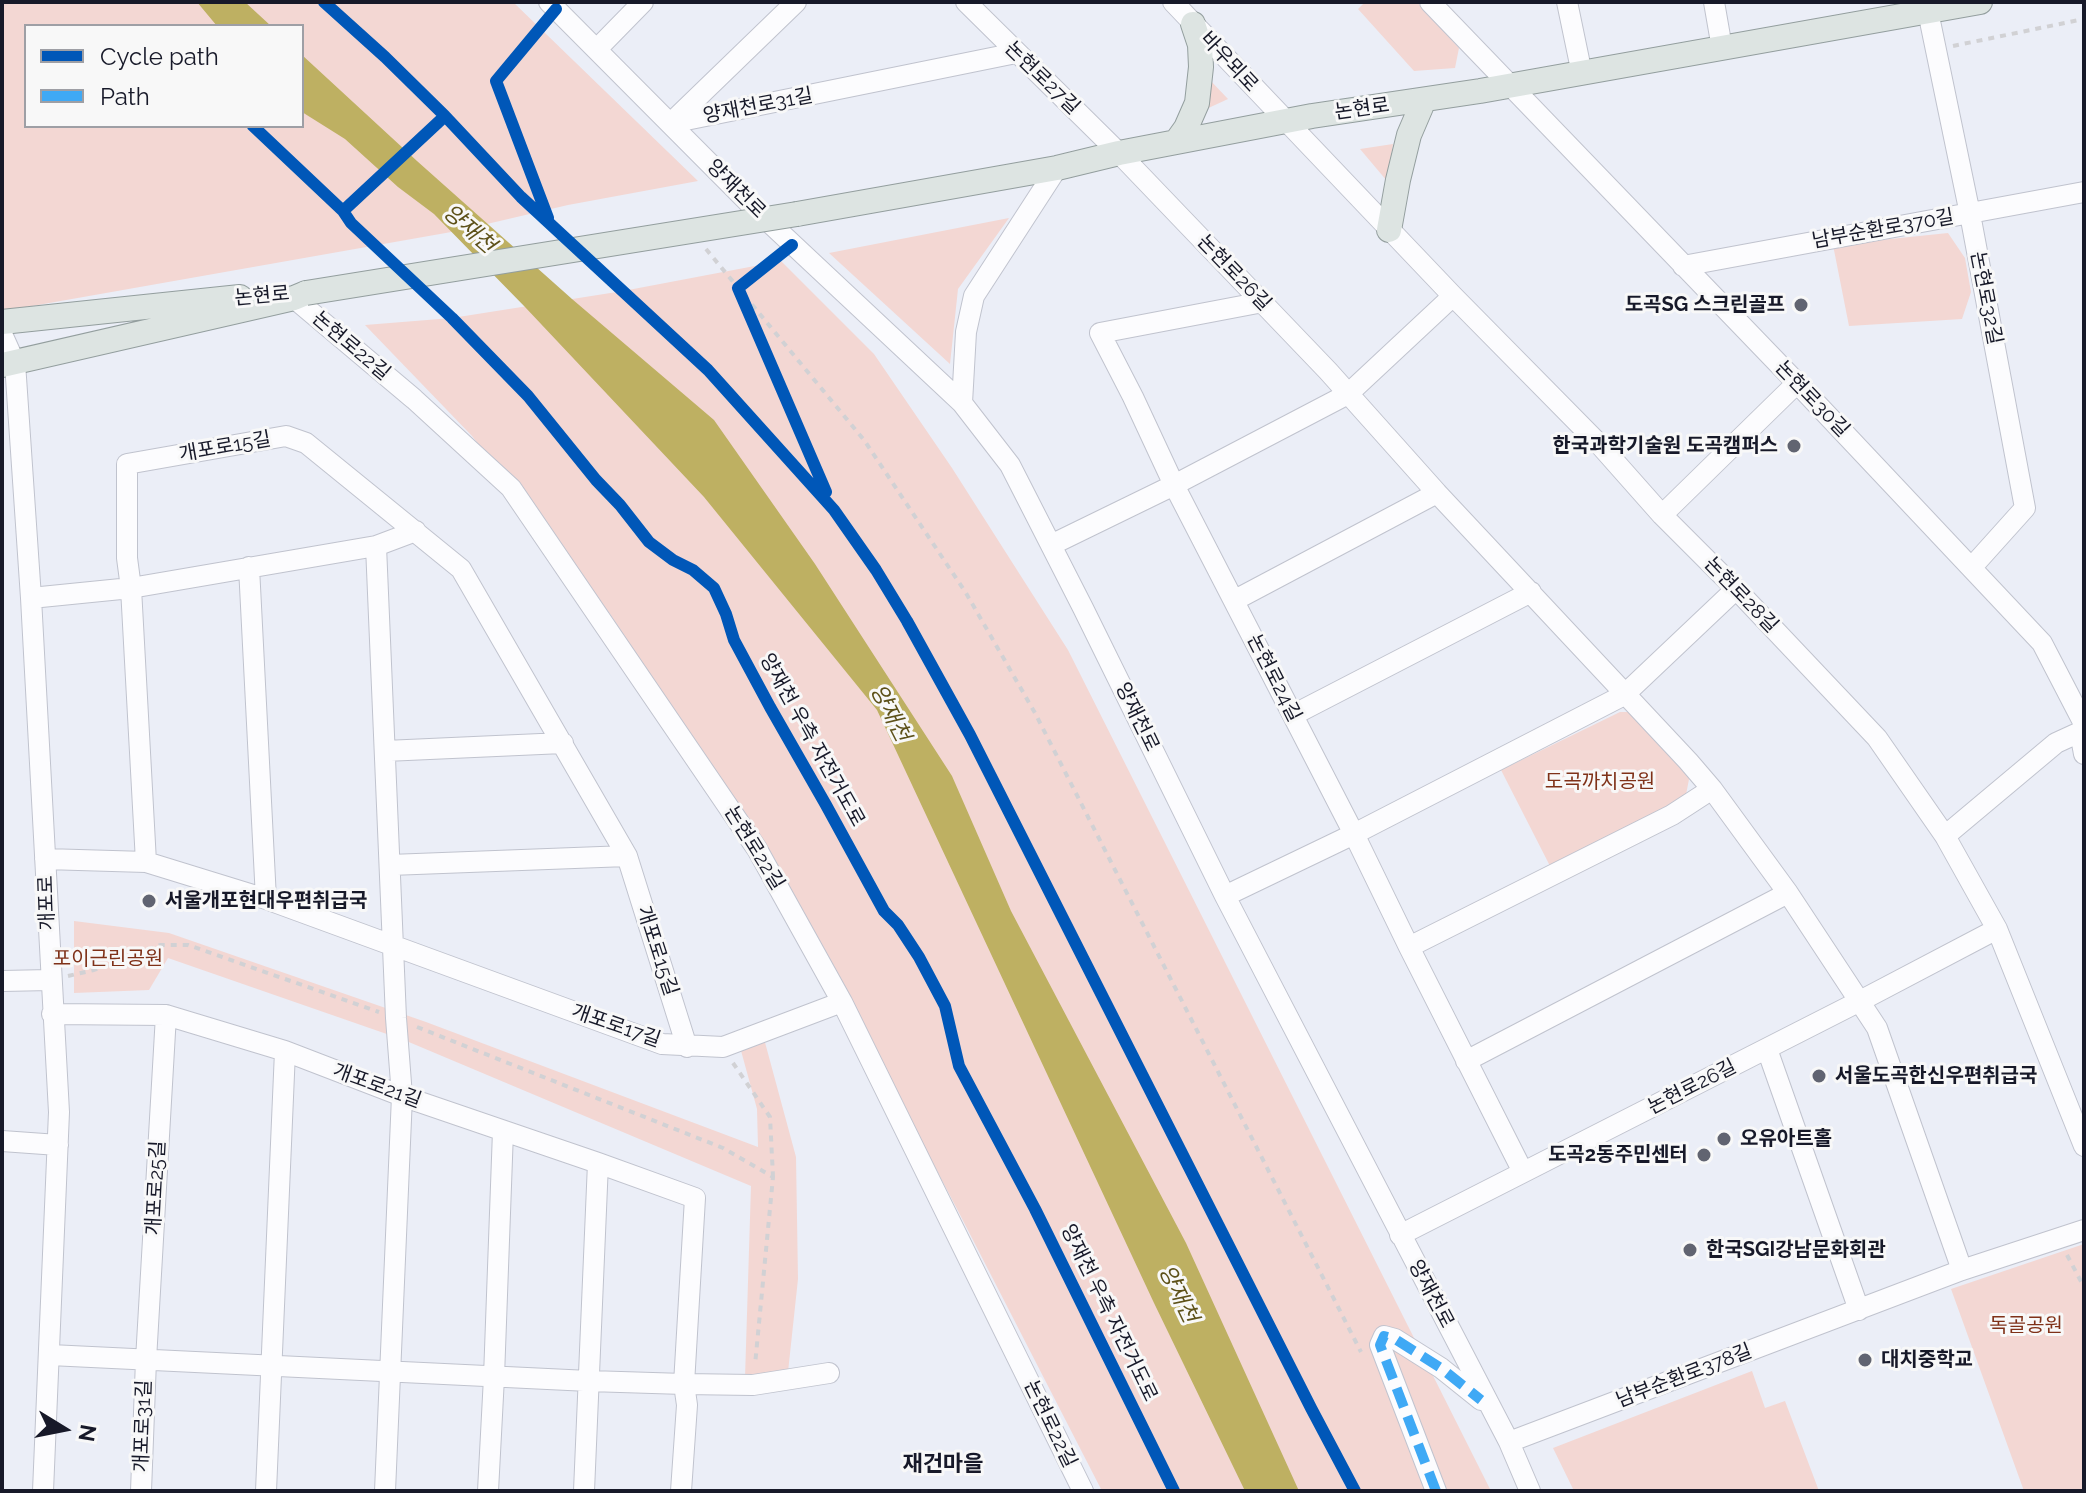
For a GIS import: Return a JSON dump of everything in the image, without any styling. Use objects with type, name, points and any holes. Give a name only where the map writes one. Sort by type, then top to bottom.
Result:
[{"type":"main road","name":"논현로","points":[[8,364],[300,295],[797,214],[1057,168],[1285,121],[1582,74],[1927,6],[1980,2]]},
{"type":"main road","points":[[1176,142],[1197,103],[1200,45],[1193,24]]},
{"type":"main road","points":[[1389,230],[1409,135],[1424,100]]},
{"type":"main road","name":"논현로","points":[[2,322],[288,292],[300,295]]},
{"type":"street","name":"양재천로","points":[[549,2],[792,245],[962,403],[1010,465],[1225,896],[1509,1442],[1530,1491]]},
{"type":"street","points":[[597,49],[643,2]]},
{"type":"street","name":"양재천로31길","points":[[671,123],[796,2]]},
{"type":"street","name":"논현로27길","points":[[966,2],[1119,153]]},
{"type":"street","name":"바우뫼로","points":[[1173,2],[1285,121]]},
{"type":"street","name":"논현로30길","points":[[1430,2],[2042,643],[2084,724],[2080,732],[2084,754]]},
{"type":"street","points":[[1567,2],[1582,74]]},
{"type":"street","points":[[1714,2],[1722,48]]},
{"type":"street","name":"논현로32길","points":[[1927,6],[2025,508],[1972,567]]},
{"type":"street","name":"양재천로31길","points":[[671,123],[1016,53]]},
{"type":"street","name":"논현로28길","points":[[1285,121],[1600,445],[1662,515],[1877,738],[1945,836],[1997,929],[2084,1146]]},
{"type":"street","name":"논현로26길","points":[[1119,153],[1263,302],[1712,789],[1788,893],[1877,1028],[1962,1270]]},
{"type":"street","points":[[962,403],[966,332],[974,296],[1057,168]]},
{"type":"street","name":"남부순환로370길","points":[[1683,266],[2084,192]]},
{"type":"street","name":"논현로22길","points":[[300,295],[511,488],[757,849],[842,1002],[1083,1491]]},
{"type":"street","points":[[1051,545],[1348,394],[1453,296]]},
{"type":"street","name":"논현로24길","points":[[1263,302],[1100,333],[1523,1172]]},
{"type":"street","points":[[2,334],[8,364]]},
{"type":"street","name":"개포로","points":[[8,364],[31,598],[59,1112],[43,1491]]},
{"type":"street","points":[[1662,515],[1797,383]]},
{"type":"street","name":"개포로15길","points":[[131,588],[127,558],[127,464],[286,436],[306,443],[416,531],[461,569],[627,856],[687,1047]]},
{"type":"street","points":[[1235,600],[1437,493]]},
{"type":"street","points":[[31,598],[131,588],[376,546],[416,531]]},
{"type":"street","points":[[376,546],[402,1096],[385,1491]]},
{"type":"street","points":[[249,567],[266,899]]},
{"type":"street","points":[[131,588],[146,862]]},
{"type":"street","points":[[1225,896],[1354,834],[1624,695],[1736,589]]},
{"type":"street","points":[[1293,715],[1531,592]]},
{"type":"street","points":[[1945,836],[2056,743],[2080,732]]},
{"type":"street","points":[[385,751],[563,743]]},
{"type":"street","points":[[1409,947],[1672,815],[1712,789]]},
{"type":"street","points":[[390,865],[627,856]]},
{"type":"street","name":"개포로17길","points":[[45,859],[146,862],[266,899],[662,1044],[723,1047],[842,1002]]},
{"type":"street","points":[[1466,1061],[1788,893]]},
{"type":"street","points":[[1860,1001],[1997,929]]},
{"type":"street","points":[[2,981],[50,980]]},
{"type":"street","name":"논현로26길","points":[[1400,1235],[1860,1001]]},
{"type":"street","name":"개포로21길","points":[[52,1014],[166,1015],[285,1051],[402,1096],[695,1198],[684,1384]]},
{"type":"street","name":"개포로25길","points":[[146,1360],[166,1015]]},
{"type":"street","points":[[1767,1049],[1859,1310]]},
{"type":"street","points":[[266,1491],[285,1051]]},
{"type":"street","points":[[488,1491],[503,1131]]},
{"type":"street","points":[[2,1141],[58,1145]]},
{"type":"street","points":[[584,1491],[598,1163]]},
{"type":"street","name":"남부순환로378길","points":[[1509,1442],[1962,1270],[2084,1230]]},
{"type":"street","points":[[1436,1491],[1380,1345],[1384,1336],[1395,1339],[1441,1368],[1481,1400]]},
{"type":"street","points":[[50,1355],[684,1384],[753,1385],[829,1373]]},
{"type":"street","name":"개포로31길","points":[[141,1491],[146,1360]]},
{"type":"street","points":[[681,1491],[687,1405],[684,1384]]},
{"type":"path","points":[[1936,49],[2084,19]]},
{"type":"path","points":[[691,232],[864,440],[966,593],[1035,713],[1367,1364]]},
{"type":"path","points":[[738,288],[749,279]]},
{"type":"path","points":[[738,288],[756,330]]},
{"type":"path","points":[[50,980],[94,970],[160,945],[188,945],[396,1018],[723,1148],[773,1177]]},
{"type":"path","points":[[723,1047],[770,1117],[773,1177],[753,1385]]},
{"type":"path","points":[[2058,1239],[2084,1287]]},
{"type":"green space","points":[[2,2],[513,2],[698,181],[568,205],[457,231],[4,311]]},
{"type":"green space","points":[[1365,2],[1417,2],[1459,48],[1455,68],[1414,71],[1358,9]]},
{"type":"green space","points":[[1208,78],[1228,99],[1202,111]]},
{"type":"green space","points":[[1393,144],[1387,181],[1360,149]]},
{"type":"green space","points":[[1009,218],[958,289],[950,364],[829,253]]},
{"type":"green space","points":[[1948,233],[1965,258],[1971,292],[1962,319],[1849,326],[1833,245]]},
{"type":"green space","points":[[781,261],[874,354],[952,468],[1068,650],[1491,1491],[1102,1491],[779,871],[610,614],[472,436],[365,325],[452,318],[623,291]]},
{"type":"green space","name":"도곡까치공원","points":[[1620,712],[1628,712],[1690,774],[1685,800],[1550,866],[1501,770]]},
{"type":"green space","name":"포이근린공원","points":[[74,921],[169,933],[426,1022],[758,1147],[757,1109],[740,1047],[763,1035],[796,1157],[798,1279],[788,1372],[745,1378],[751,1186],[404,1040],[168,958],[149,990],[74,993]]},
{"type":"green space","name":"독골공원","points":[[2084,1244],[2084,1491],[2024,1491],[1951,1289]]},
{"type":"green space","points":[[1752,1371],[1765,1408],[1785,1401],[1819,1491],[1574,1491],[1553,1448]]},
{"type":"water","points":[[197,2],[245,2],[269,24],[215,24]]},
{"type":"water","name":"양재천","points":[[304,57],[572,299],[714,420],[815,564],[952,776],[1011,911],[1186,1243],[1299,1491],[1245,1491],[877,710],[704,497],[434,214],[398,187],[345,139],[304,113]]},
{"type":"marked path","points":[[1436,1491],[1380,1345],[1384,1336],[1395,1339],[1441,1368],[1481,1400]]},
{"type":"cycle path","points":[[324,2],[445,116],[521,197],[708,370],[834,510],[876,570],[970,735],[1355,1491]]},
{"type":"cycle path","points":[[548,218],[496,81],[556,9]]},
{"type":"cycle path","points":[[343,211],[445,116]]},
{"type":"cycle path","name":"양재천 우측 자전거도로","points":[[255,128],[528,396],[649,542],[693,570],[714,588],[734,640],[770,707],[884,911],[898,925],[919,957],[945,1006],[959,1066],[1035,1209],[1174,1491]]},
{"type":"cycle path","points":[[792,245],[738,288],[826,492]]},
{"type":"place","name":"도곡SG 스크린골프","points":[[1801,305]]},
{"type":"place","name":"한국과학기술원 도곡캠퍼스","points":[[1794,446]]},
{"type":"place","name":"서울개포현대우편취급국","points":[[149,901]]},
{"type":"place","name":"서울도곡한신우편취급국","points":[[1819,1076]]},
{"type":"place","name":"오유아트홀","points":[[1724,1139]]},
{"type":"place","name":"도곡2동주민센터","points":[[1704,1155]]},
{"type":"place","name":"한국SGI강남문화회관","points":[[1690,1250]]},
{"type":"place","name":"대치중학교","points":[[1865,1360]]},
{"type":"district","name":"재건마을","points":[[943,1464]]}]
